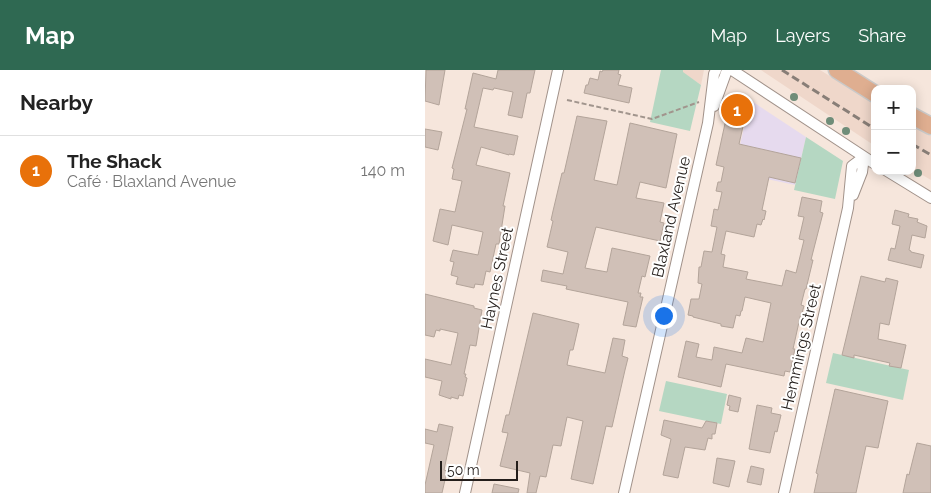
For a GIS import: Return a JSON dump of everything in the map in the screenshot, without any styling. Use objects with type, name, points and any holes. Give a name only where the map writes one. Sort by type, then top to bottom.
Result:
[{"type":"highway","points":[[837,70],[871,91]]},
{"type":"highway","points":[[916,118],[931,126]]},
{"type":"street","name":"Haynes Street","points":[[465,493],[558,70]]},
{"type":"street","name":"Blaxland Avenue","points":[[624,493],[708,123],[716,70]]},
{"type":"street","name":"Blaxland Avenue","points":[[708,123],[727,70]]},
{"type":"street","points":[[732,70],[871,162]]},
{"type":"street","name":"Hemmings Street","points":[[784,493],[848,208],[862,172],[863,157]]},
{"type":"street","points":[[894,175],[931,198]]},
{"type":"path","points":[[567,100],[652,119],[699,102]]},
{"type":"shaded area","points":[[683,70],[704,70],[701,85],[682,72]]},
{"type":"shaded area","points":[[761,70],[820,70],[871,102],[871,143]]},
{"type":"shaded area","points":[[750,100],[806,137],[795,185],[734,172]]},
{"type":"shaded area","points":[[916,128],[931,136],[931,180],[916,171]]},
{"type":"green space","points":[[661,70],[683,70],[683,72],[701,85],[690,131],[650,122]]},
{"type":"green space","points":[[806,137],[843,161],[835,199],[794,190]]},
{"type":"green space","points":[[833,353],[909,370],[903,400],[826,383]]},
{"type":"green space","points":[[666,381],[727,394],[721,424],[659,411]]},
{"type":"building","points":[[426,70],[445,70],[439,105],[425,101]]},
{"type":"building","points":[[498,70],[535,70],[530,93],[527,93],[522,118],[508,115],[513,92],[483,88],[474,127],[518,136],[514,155],[481,147],[476,165],[510,173],[503,206],[505,206],[499,244],[496,244],[490,272],[486,271],[483,285],[475,284],[474,288],[456,284],[458,277],[451,275],[454,262],[450,261],[453,250],[478,255],[483,232],[452,225],[448,245],[433,241],[440,209],[455,212],[462,181],[452,179],[454,169],[452,168],[467,109],[465,109],[473,73],[496,79]]},
{"type":"building","points":[[603,70],[619,70],[618,74],[621,75],[618,85],[632,88],[629,103],[584,93],[590,78],[598,80],[600,71],[602,72]]},
{"type":"building","points":[[731,96],[749,100],[739,144],[801,158],[795,183],[769,177],[762,210],[766,211],[764,220],[761,225],[757,224],[754,237],[726,231],[721,254],[725,255],[723,267],[748,272],[746,279],[782,286],[786,270],[796,273],[804,240],[799,239],[804,217],[798,216],[802,197],[822,201],[820,212],[823,213],[801,305],[804,306],[793,349],[795,349],[790,372],[785,371],[784,376],[726,364],[721,387],[678,377],[686,341],[699,344],[696,357],[712,360],[714,347],[742,353],[746,338],[763,342],[771,303],[745,297],[742,311],[740,316],[736,315],[733,328],[688,315],[691,299],[699,299],[702,284],[698,283],[699,267],[701,267],[704,251],[712,252],[717,227],[711,226],[714,209],[718,210],[722,192],[716,191],[718,182],[721,182],[724,167],[716,165]]},
{"type":"building","points":[[577,116],[607,121],[594,180],[617,185],[630,123],[677,134],[666,188],[640,182],[636,198],[664,203],[660,222],[664,223],[660,241],[596,227],[585,268],[607,272],[612,248],[650,256],[645,277],[642,276],[638,293],[641,293],[640,297],[643,297],[636,327],[623,325],[628,302],[566,289],[567,286],[541,281],[543,270],[563,274],[568,252],[547,247],[553,221],[551,220],[553,211]]},
{"type":"building","points":[[425,129],[442,132],[438,150],[425,147]]},
{"type":"building","points":[[895,210],[909,214],[908,217],[918,219],[917,222],[927,226],[925,238],[912,235],[909,250],[924,255],[921,268],[888,260],[891,248],[895,249],[900,226],[892,224]]},
{"type":"building","points":[[861,276],[885,282],[886,278],[898,281],[889,325],[880,323],[878,339],[906,345],[901,368],[889,366],[890,363],[854,355],[854,358],[842,355]]},
{"type":"building","points":[[425,294],[474,306],[474,308],[482,310],[476,346],[470,345],[464,374],[466,374],[465,377],[467,378],[463,396],[459,395],[458,399],[439,395],[442,381],[425,377],[425,359],[451,365],[458,333],[440,329],[440,331],[436,330],[434,337],[425,335]]},
{"type":"building","points":[[533,313],[579,324],[573,350],[570,350],[567,365],[605,373],[613,338],[625,340],[622,356],[628,358],[612,427],[606,426],[593,484],[571,479],[583,421],[567,417],[561,446],[553,445],[546,477],[540,476],[536,493],[527,493],[530,473],[500,466],[508,433],[502,432],[506,415],[509,415]]},
{"type":"building","points":[[835,389],[888,401],[878,448],[866,446],[856,493],[814,493],[818,474],[816,473]]},
{"type":"building","points":[[729,395],[741,398],[738,412],[729,410],[730,406],[727,405]]},
{"type":"building","points":[[757,405],[772,408],[771,413],[781,415],[770,453],[749,449]]},
{"type":"building","points":[[664,420],[702,428],[706,421],[717,423],[715,434],[712,434],[712,439],[708,438],[705,450],[685,447],[678,478],[663,475],[671,439],[661,435]]},
{"type":"building","points":[[439,424],[453,427],[444,470],[447,471],[442,493],[425,493],[434,445],[425,443],[425,429],[437,432]]},
{"type":"building","points":[[917,443],[931,446],[931,493],[903,493],[907,474],[909,475]]},
{"type":"building","points":[[717,458],[735,461],[729,487],[713,483]]},
{"type":"building","points":[[751,466],[764,469],[761,485],[747,482]]},
{"type":"building","points":[[494,484],[519,489],[518,493],[492,493]]},
{"type":"railway","points":[[782,70],[871,126]]},
{"type":"railway","points":[[916,146],[931,155]]},
{"type":"place","name":"The Shack","points":[[737,110]]}]
